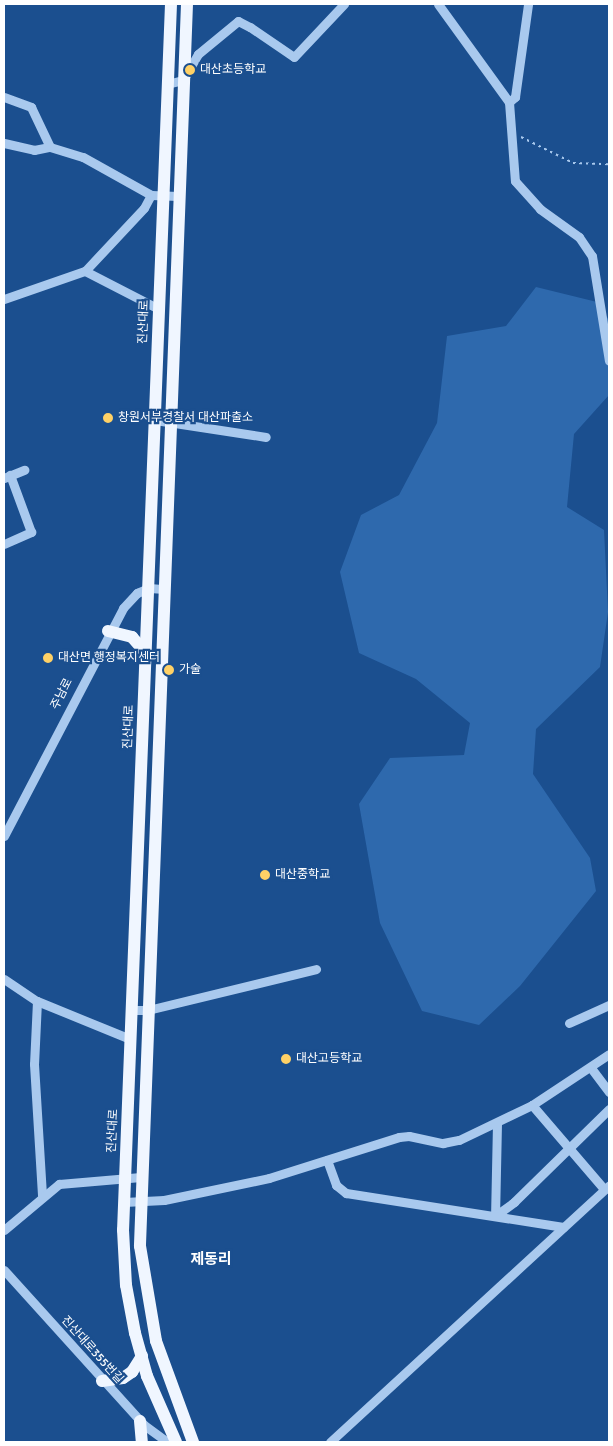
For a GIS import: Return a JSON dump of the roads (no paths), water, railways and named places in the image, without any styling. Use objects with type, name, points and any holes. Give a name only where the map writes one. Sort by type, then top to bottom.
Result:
[{"type":"main road","name":"진산대로","points":[[171,4],[167,84],[157,195],[159,310],[124,1202],[126,1285],[142,1356],[160,1409],[176,1442]]},
{"type":"main road","points":[[187,4],[178,196],[140,1203],[140,1246],[156,1341],[193,1442]]},
{"type":"main road","points":[[108,631],[132,637],[145,652]]},
{"type":"main road","points":[[102,1381],[124,1378],[132,1372],[142,1356]]},
{"type":"main road","points":[[140,1421],[142,1442]]},
{"type":"street","points":[[167,84],[183,80],[198,54],[238,21],[294,57],[344,4]]},
{"type":"street","points":[[438,4],[509,102],[515,180],[540,209],[579,237],[592,256],[609,361]]},
{"type":"street","points":[[509,102],[515,97],[528,4]]},
{"type":"street","points":[[4,97],[31,107],[50,147]]},
{"type":"street","points":[[4,143],[34,150],[50,147],[83,157],[157,195],[178,196]]},
{"type":"street","points":[[4,299],[85,271],[157,195]]},
{"type":"street","points":[[85,271],[159,310]]},
{"type":"street","points":[[155,420],[171,420],[266,437]]},
{"type":"street","points":[[4,544],[31,532],[7,477],[24,470]]},
{"type":"street","points":[[149,588],[164,589]]},
{"type":"street","name":"주남로","points":[[4,836],[108,631],[130,598],[149,588]]},
{"type":"street","points":[[132,1010],[148,1010],[316,969]]},
{"type":"street","points":[[4,979],[37,1001],[130,1039]]},
{"type":"street","points":[[37,1001],[34,1064],[42,1196]]},
{"type":"street","points":[[569,1023],[609,1005]]},
{"type":"street","points":[[124,1202],[140,1203],[270,1178],[409,1136],[450,1142],[497,1123],[532,1105],[591,1068],[609,1054]]},
{"type":"street","points":[[591,1068],[609,1092]]},
{"type":"street","points":[[330,1442],[607,1187],[567,1149],[532,1105]]},
{"type":"street","points":[[494,1216],[514,1202],[609,1109]]},
{"type":"street","points":[[494,1216],[497,1123]]},
{"type":"street","points":[[327,1160],[336,1185],[346,1193],[563,1227]]},
{"type":"street","points":[[4,1230],[53,1187],[65,1183],[124,1176],[141,1177]]},
{"type":"street","name":"진산대로355번길","points":[[4,1270],[102,1381],[140,1421],[167,1442]]},
{"type":"place","name":"대산초등학교","points":[[190,70]]},
{"type":"place","name":"창원서부경찰서 대산파출소","points":[[108,418]]},
{"type":"place","name":"대산면 행정복지센터","points":[[48,658]]},
{"type":"place","name":"가술","points":[[169,670]]},
{"type":"place","name":"대산중학교","points":[[265,875]]},
{"type":"place","name":"대산고등학교","points":[[286,1059]]},
{"type":"district","name":"제동리","points":[[211,1260]]}]
